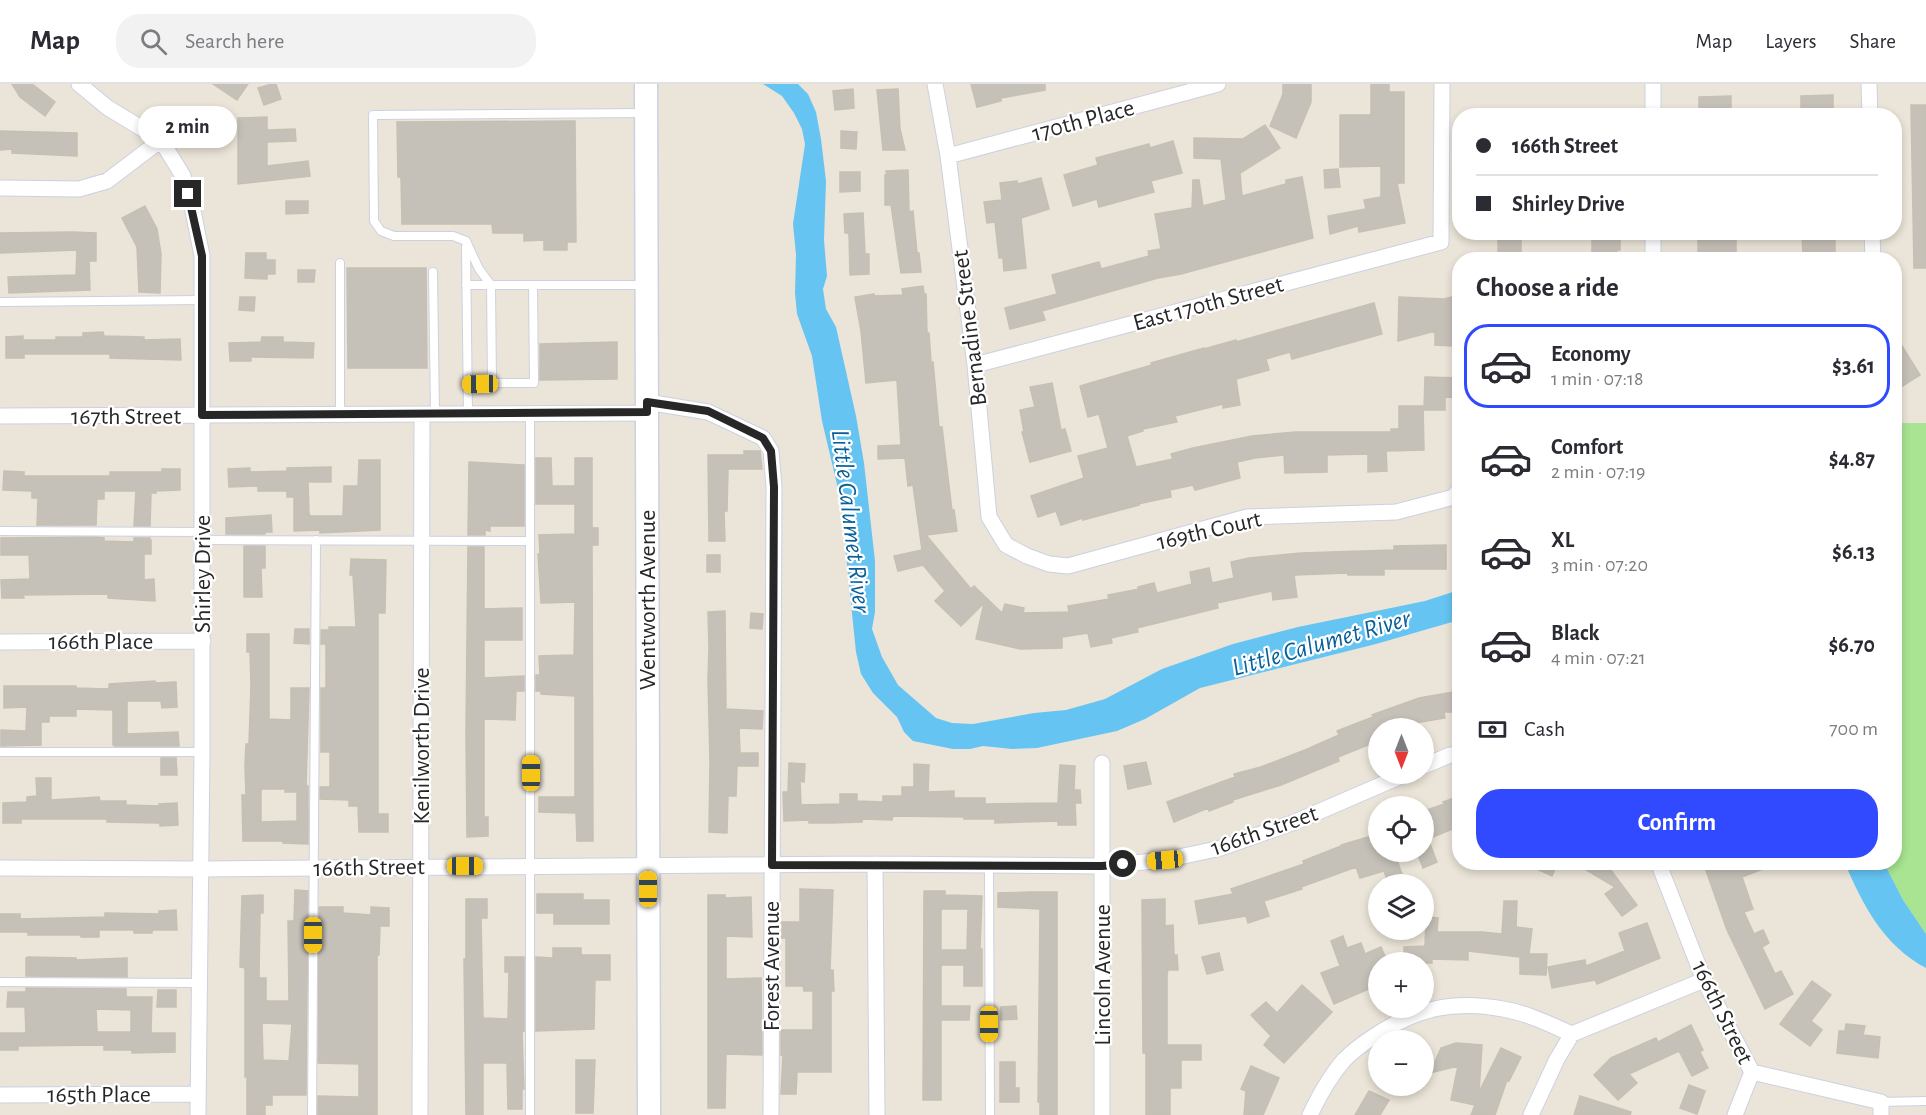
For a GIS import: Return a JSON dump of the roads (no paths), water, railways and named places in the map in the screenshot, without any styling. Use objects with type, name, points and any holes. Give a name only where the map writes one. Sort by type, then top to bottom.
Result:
[{"type":"street","name":"Shirley Drive","points":[[80,84],[108,108],[161,140],[183,176],[202,256],[202,869],[198,1115]]},
{"type":"street","name":"Wentworth Avenue","points":[[646,84],[649,1115]]},
{"type":"street","name":"Bernadine Street","points":[[935,84],[948,156],[975,365],[989,517],[1006,545],[1027,556]]},
{"type":"street","name":"170th Place","points":[[948,156],[1218,84]]},
{"type":"street","name":"East 170th Street","points":[[975,365],[1441,242],[1442,84]]},
{"type":"street","points":[[1653,84],[1653,108]]},
{"type":"street","points":[[1869,84],[1870,108]]},
{"type":"street","points":[[0,188],[79,189],[107,180],[161,140]]},
{"type":"street","name":"167th Street","points":[[0,416],[468,414],[647,407]]},
{"type":"street","name":"Forest Avenue","points":[[647,407],[708,411],[763,438],[771,451],[774,487],[771,1115]]},
{"type":"street","name":"Kenilworth Drive","points":[[420,1115],[422,540],[429,414]]},
{"type":"street","name":"169th Court","points":[[1027,556],[1049,564],[1068,566],[1247,517],[1396,512],[1452,498]]},
{"type":"street","name":"166th Place","points":[[0,642],[203,641]]},
{"type":"street","points":[[1434,762],[1452,755]]},
{"type":"street","name":"Lincoln Avenue","points":[[1102,763],[1102,1115]]},
{"type":"street","name":"166th Street","points":[[0,868],[202,869],[875,864],[1102,866],[1165,860],[1221,848],[1295,822],[1383,784]]},
{"type":"street","points":[[875,864],[877,1115]]},
{"type":"street","name":"166th Street","points":[[1661,870],[1704,980],[1752,1072],[1881,1108]]},
{"type":"street","points":[[1531,1115],[1557,1059],[1572,1034],[1704,980]]},
{"type":"street","points":[[1310,1115],[1324,1088],[1344,1060],[1376,1035],[1418,1012],[1444,1007],[1476,1006],[1503,1009],[1535,1018],[1572,1034]]},
{"type":"street","points":[[1735,1115],[1752,1072]]},
{"type":"street","name":"165th Place","points":[[0,1095],[198,1094]]},
{"type":"lane","points":[[492,383],[491,285],[479,269],[466,242],[453,236],[394,236],[381,231],[374,221],[373,115],[646,122]]},
{"type":"lane","points":[[466,242],[468,414]]},
{"type":"lane","points":[[340,263],[340,414]]},
{"type":"lane","points":[[429,414],[433,272]]},
{"type":"lane","points":[[466,285],[647,285]]},
{"type":"lane","points":[[468,384],[534,383],[534,285]]},
{"type":"lane","points":[[0,302],[202,300]]},
{"type":"lane","points":[[530,413],[530,1115]]},
{"type":"lane","points":[[0,531],[316,540],[530,541]]},
{"type":"lane","points":[[312,1115],[316,540]]},
{"type":"lane","points":[[0,752],[202,752]]},
{"type":"lane","points":[[989,865],[990,1115]]},
{"type":"lane","points":[[0,982],[200,983]]},
{"type":"lane","points":[[1881,1108],[1926,1101]]},
{"type":"water","name":"Little Calumet River","points":[[763,84],[798,84],[808,94],[816,112],[821,139],[826,181],[824,240],[827,276],[823,289],[826,309],[836,327],[864,463],[875,561],[875,612],[872,629],[882,657],[898,685],[936,718],[952,723],[973,724],[1066,710],[1105,699],[1162,669],[1233,644],[1298,627],[1425,601],[1452,592],[1452,622],[1376,644],[1200,688],[1145,719],[1117,731],[1037,748],[1012,749],[983,746],[953,749],[913,741],[904,732],[897,717],[873,693],[861,674],[856,652],[840,497],[822,421],[812,356],[797,314],[793,224],[805,144],[802,129],[782,96]]},
{"type":"water","points":[[1848,870],[1888,870],[1903,900],[1926,934],[1926,968],[1911,959],[1886,936],[1859,894]]}]
